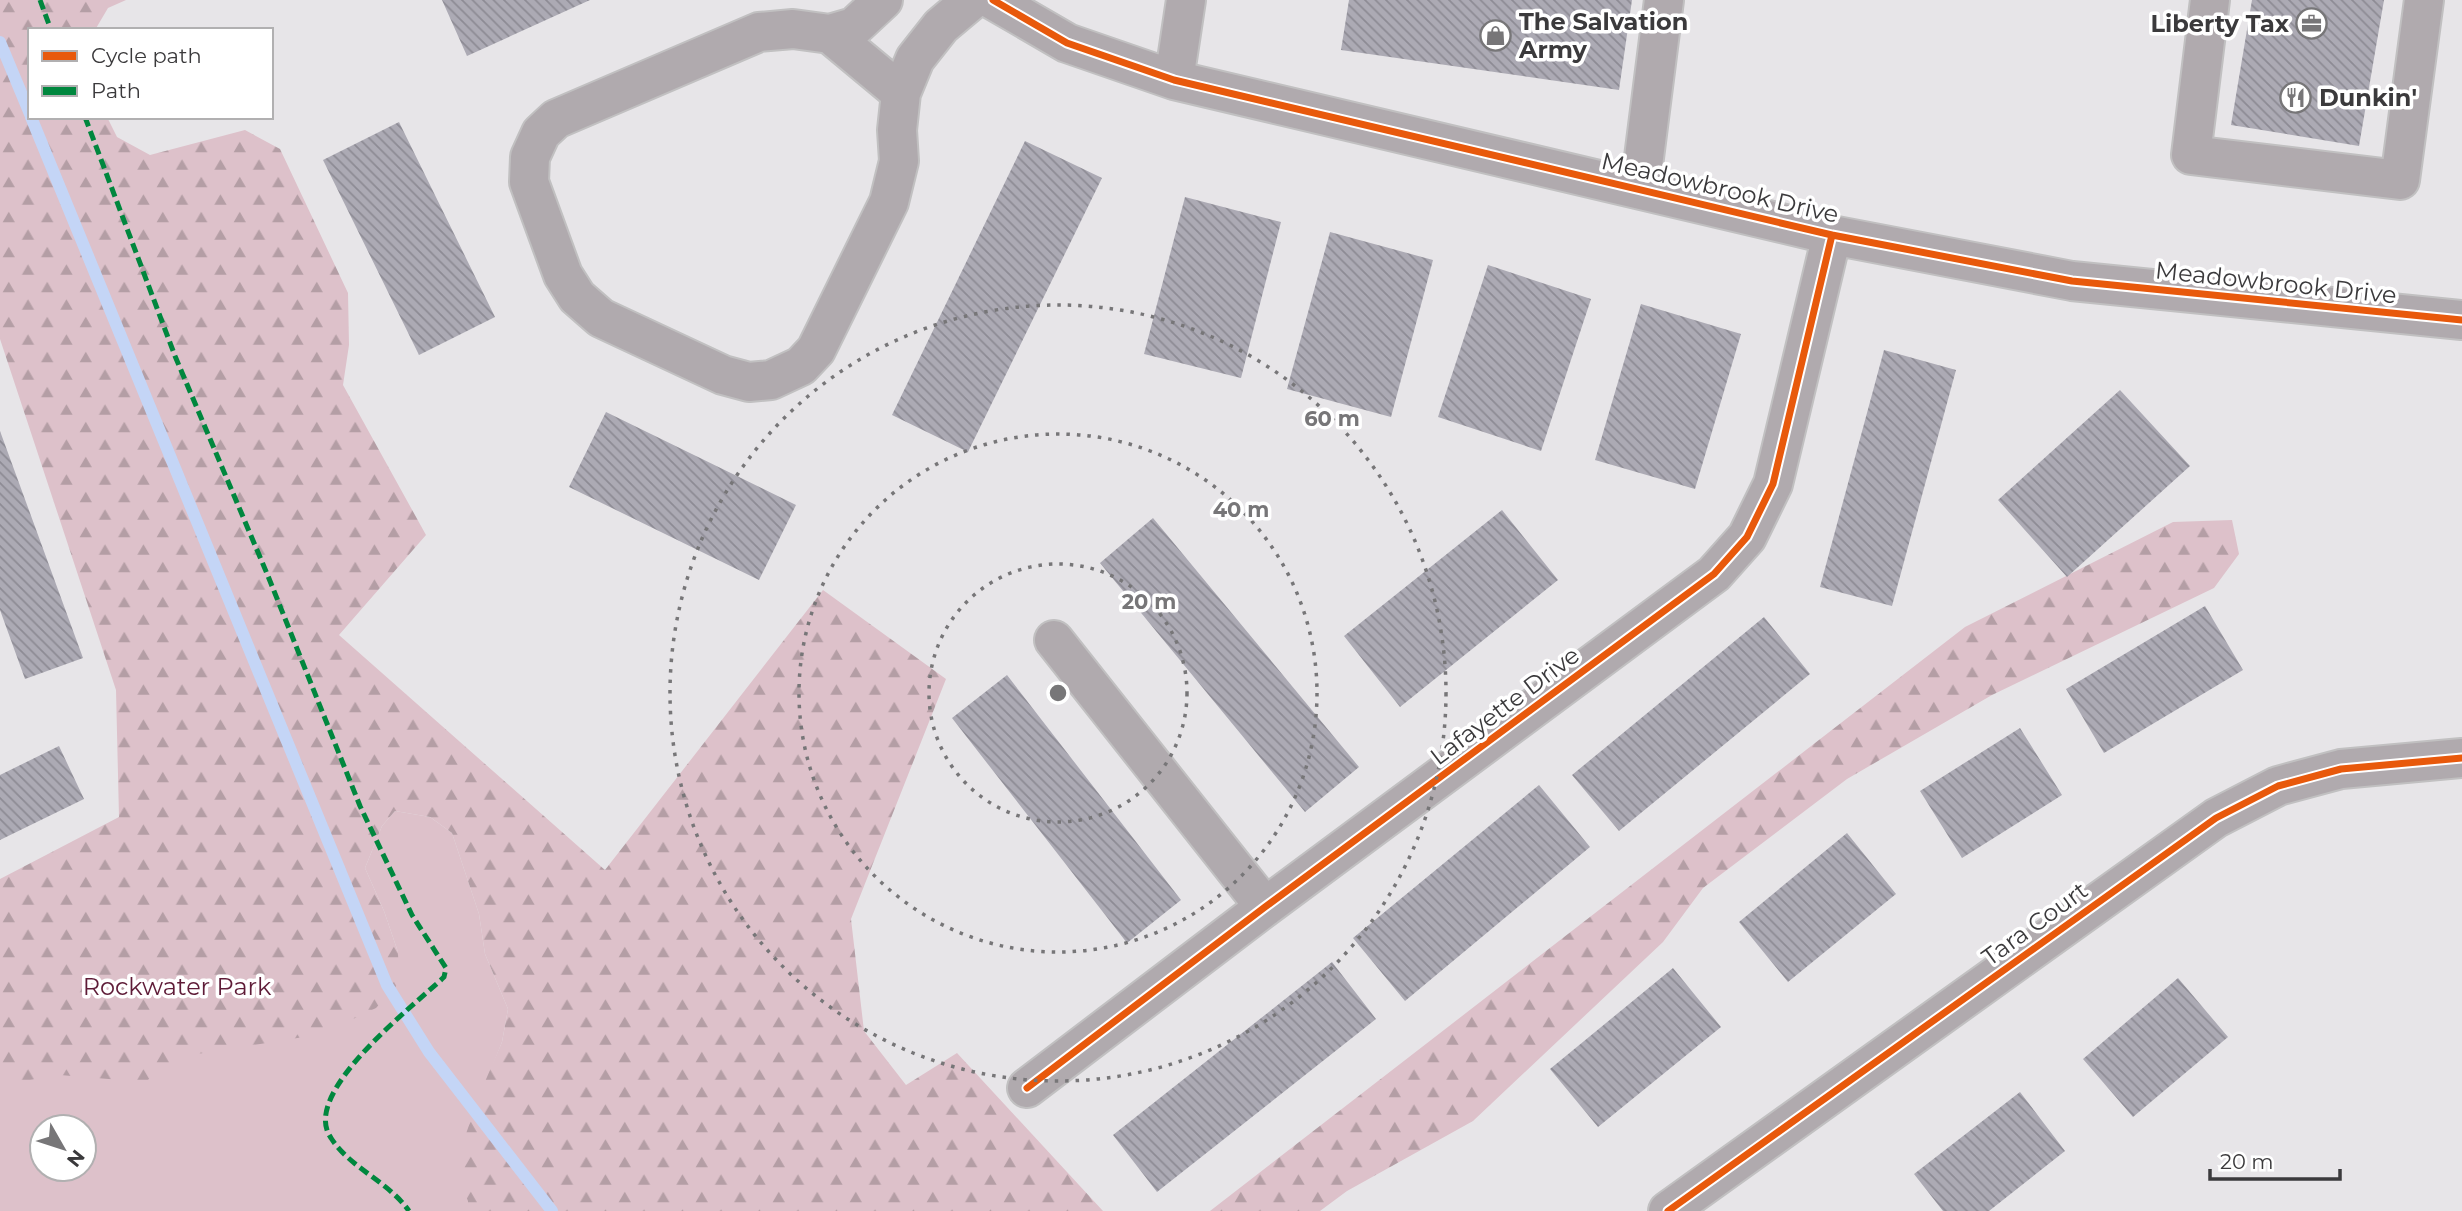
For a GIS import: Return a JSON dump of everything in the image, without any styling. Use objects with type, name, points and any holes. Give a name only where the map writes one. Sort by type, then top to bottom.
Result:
[{"type":"street","points":[[883,0],[854,27],[830,34],[793,29],[759,32],[556,119],[541,133],[530,157],[529,182],[564,275],[578,297],[601,318],[723,376],[749,382],[771,380],[801,366],[816,350],[889,202],[899,161],[897,130],[901,93],[915,59],[941,26],[972,0]]},
{"type":"street","name":"Meadowbrook Drive","points":[[993,0],[1067,43],[1174,79],[1832,235],[2071,281],[2462,320]]},
{"type":"street","points":[[1174,79],[1186,0]]},
{"type":"street","points":[[1640,189],[1664,0]]},
{"type":"street","points":[[2210,0],[2191,155],[2400,180],[2424,0]]},
{"type":"street","points":[[830,34],[901,93]]},
{"type":"street","name":"Lafayette Drive","points":[[1027,1088],[1265,907],[1714,574],[1747,537],[1773,484],[1832,235]]},
{"type":"street","points":[[1054,640],[1265,907]]},
{"type":"street","name":"Tara Court","points":[[1668,1211],[2216,818],[2278,786],[2341,769],[2462,758]]},
{"type":"green space","points":[[0,0],[126,0],[108,8],[96,28],[28,28],[28,119],[108,119],[117,137],[150,155],[245,130],[280,149],[348,293],[349,345],[343,385],[426,535],[339,635],[605,870],[823,590],[946,679],[851,919],[864,1031],[906,1085],[957,1053],[1103,1211],[468,1211],[468,1201],[454,1168],[481,1091],[502,1042],[508,1009],[485,954],[479,914],[452,833],[430,817],[395,811],[382,826],[365,868],[398,952],[399,983],[376,1008],[322,1034],[179,1057],[145,1082],[60,1075],[0,1085],[0,879],[119,817],[116,690],[0,339]]},
{"type":"green space","points":[[2232,520],[2239,554],[2214,588],[1992,695],[1847,779],[1703,888],[1663,942],[1473,1121],[1347,1191],[1320,1211],[1210,1211],[1965,627],[2173,522]]},
{"type":"green space","name":"Rockwater Park","points":[[395,811],[430,817],[452,833],[479,914],[485,954],[508,1009],[502,1042],[472,1117],[537,1211],[0,1211],[0,894],[398,952],[365,868],[382,826]]},
{"type":"building","points":[[442,0],[590,0],[467,56]]},
{"type":"building","points":[[1349,0],[1632,0],[1619,90],[1341,50]]},
{"type":"building","points":[[2252,0],[2384,0],[2359,146],[2231,125]]},
{"type":"building","points":[[399,122],[495,317],[419,355],[323,160]]},
{"type":"building","points":[[1025,141],[1102,178],[968,452],[892,415]]},
{"type":"building","points":[[1185,197],[1281,222],[1241,378],[1144,354]]},
{"type":"building","points":[[1330,232],[1433,260],[1391,417],[1287,389]]},
{"type":"building","points":[[1488,265],[1591,299],[1541,451],[1438,417]]},
{"type":"building","points":[[1641,304],[1741,334],[1695,489],[1595,460]]},
{"type":"building","points":[[1884,350],[1956,370],[1892,606],[1820,587]]},
{"type":"building","points":[[2120,390],[2190,466],[2067,577],[1998,500]]},
{"type":"building","points":[[606,412],[796,505],[759,580],[569,487]]},
{"type":"building","points":[[0,431],[83,658],[25,679],[0,610]]},
{"type":"building","points":[[1502,510],[1558,580],[1400,707],[1344,636]]},
{"type":"building","points":[[1153,518],[1359,767],[1305,812],[1100,563]]},
{"type":"building","points":[[2205,606],[2243,670],[2104,753],[2066,689]]},
{"type":"building","points":[[1764,617],[1810,674],[1619,831],[1572,775]]},
{"type":"building","points":[[1007,675],[1181,900],[1127,943],[952,718]]},
{"type":"building","points":[[2020,728],[2062,795],[1962,858],[1920,791]]},
{"type":"building","points":[[59,746],[84,799],[0,840],[0,775]]},
{"type":"building","points":[[1539,785],[1590,847],[1405,1001],[1353,938]]},
{"type":"building","points":[[1847,833],[1896,894],[1788,982],[1739,922]]},
{"type":"building","points":[[1332,962],[1376,1019],[1157,1192],[1113,1135]]},
{"type":"building","points":[[1673,968],[1721,1027],[1598,1127],[1550,1069]]},
{"type":"building","points":[[2178,978],[2228,1037],[2133,1117],[2083,1059]]},
{"type":"building","points":[[2020,1092],[2065,1151],[1989,1211],[1943,1211],[1914,1174]]},
{"type":"waterway","points":[[0,42],[28,109]]},
{"type":"waterway","points":[[32,119],[387,985],[429,1052],[552,1211]]},
{"type":"marked path","points":[[40,0],[50,28]]},
{"type":"marked path","points":[[86,119],[175,356],[268,576],[360,806],[412,915],[446,968],[444,977],[387,1029],[345,1075],[331,1098],[325,1119],[331,1138],[339,1149],[391,1191],[409,1211]]},
{"type":"cycle path","points":[[993,0],[1067,43],[1174,80],[1832,235],[2072,281],[2462,320]]},
{"type":"cycle path","points":[[1027,1088],[1265,907],[1714,574],[1747,537],[1773,484],[1832,235]]},
{"type":"cycle path","points":[[1668,1211],[2216,818],[2278,786],[2341,769],[2462,758]]},
{"type":"place","name":"Liberty Tax","points":[[2312,24]]},
{"type":"place","name":"The Salvation Army","points":[[1496,36]]},
{"type":"place","name":"Dunkin'","points":[[2296,98]]}]
